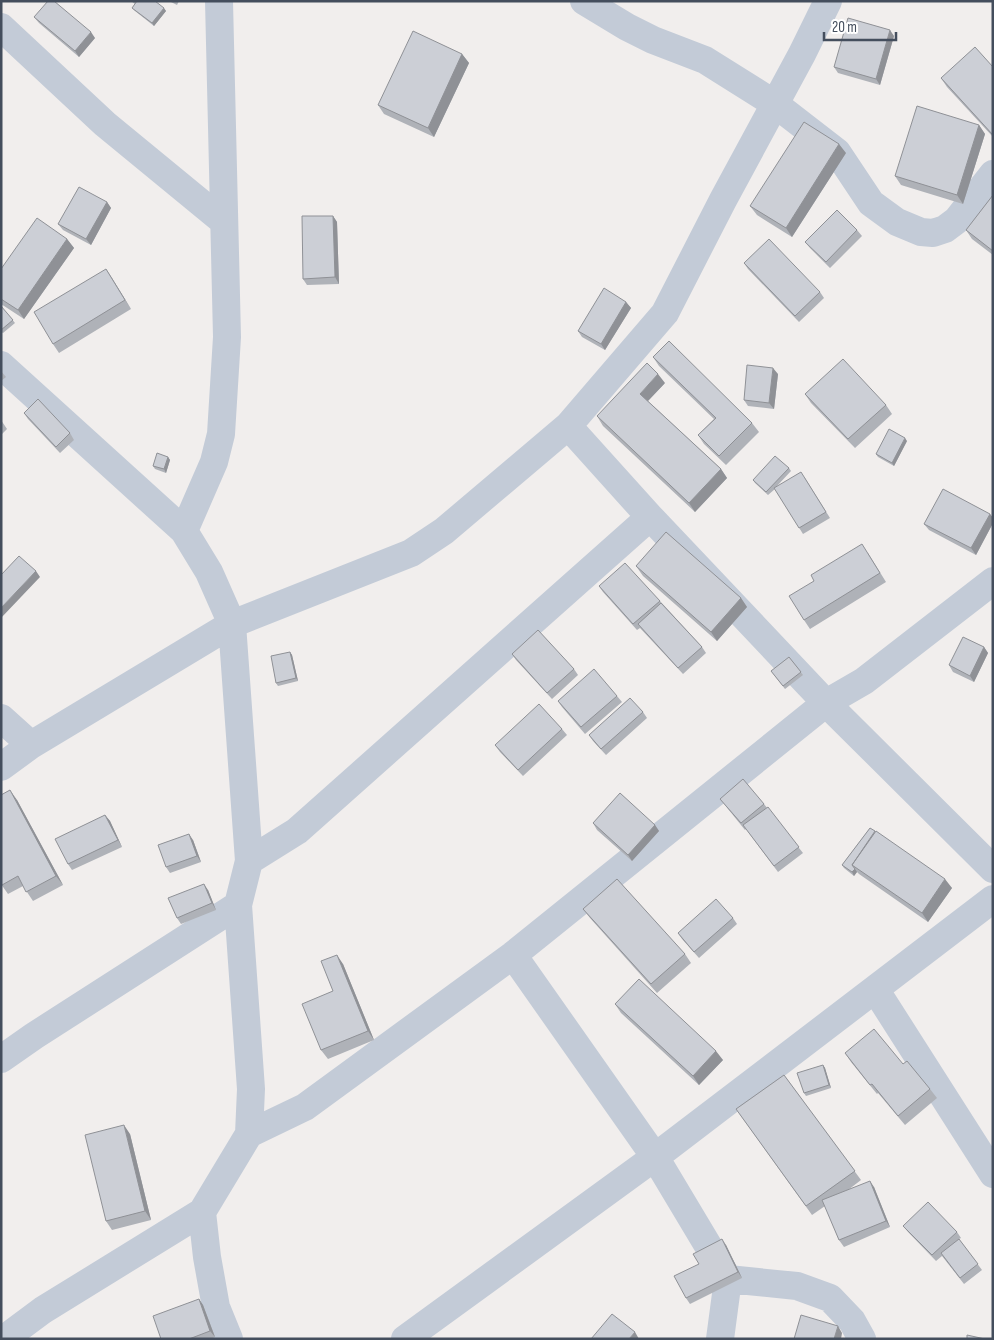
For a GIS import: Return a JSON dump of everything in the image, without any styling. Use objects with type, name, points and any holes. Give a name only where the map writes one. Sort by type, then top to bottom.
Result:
[{"type":"street","points":[[184,531],[214,462],[221,434],[227,337],[219,1]]},
{"type":"street","points":[[584,1],[653,40],[705,60],[775,104],[837,152],[871,203],[897,222],[922,232],[933,233],[945,229],[956,220],[993,174]]},
{"type":"street","points":[[1,767],[30,745],[232,624],[412,554],[444,530],[568,426],[665,313],[828,1]]},
{"type":"street","points":[[1,27],[105,124],[223,221]]},
{"type":"street","points":[[1,365],[184,531],[209,572],[232,624],[249,861],[238,905],[251,1089],[249,1134],[202,1212],[43,1310],[4,1339]]},
{"type":"street","points":[[568,426],[650,517],[826,703],[993,869]]},
{"type":"street","points":[[249,861],[297,831],[650,517]]},
{"type":"street","points":[[249,1134],[305,1107],[513,955],[826,703],[864,681],[993,581]]},
{"type":"street","points":[[1,718],[30,745]]},
{"type":"street","points":[[405,1339],[655,1156],[993,899]]},
{"type":"street","points":[[1,1059],[238,905]]},
{"type":"street","points":[[513,955],[655,1156],[728,1279],[720,1339]]},
{"type":"street","points":[[875,989],[993,1174]]},
{"type":"street","points":[[202,1212],[207,1257],[216,1307],[229,1339]]},
{"type":"street","points":[[728,1279],[796,1286],[830,1298],[852,1321],[862,1339]]},
{"type":"building","points":[[48,1],[54,1],[91,32],[75,51],[34,17]]},
{"type":"building","points":[[137,1],[155,1],[164,8],[152,23],[132,8]]},
{"type":"building","points":[[848,18],[890,30],[876,79],[834,67]]},
{"type":"building","points":[[413,31],[462,54],[428,128],[378,105]]},
{"type":"building","points":[[975,47],[993,67],[993,135],[941,78]]},
{"type":"building","points":[[917,106],[979,125],[957,195],[895,176]]},
{"type":"building","points":[[804,122],[839,144],[786,228],[750,206]]},
{"type":"building","points":[[79,187],[107,202],[86,239],[58,224]]},
{"type":"building","points":[[993,195],[993,251],[966,230]]},
{"type":"building","points":[[837,210],[857,230],[826,262],[805,242]]},
{"type":"building","points":[[302,216],[333,216],[335,277],[303,279]]},
{"type":"building","points":[[37,218],[67,239],[18,310],[1,299],[1,269]]},
{"type":"building","points":[[769,239],[820,292],[795,316],[744,263]]},
{"type":"building","points":[[106,269],[125,300],[53,344],[34,312]]},
{"type":"building","points":[[604,288],[626,302],[601,344],[578,331]]},
{"type":"building","points":[[1,306],[13,320],[1,330]]},
{"type":"building","points":[[669,341],[752,423],[719,456],[698,435],[716,418],[653,357]]},
{"type":"building","points":[[843,359],[886,405],[848,439],[805,394]]},
{"type":"building","points":[[647,363],[658,374],[640,394],[721,469],[689,503],[597,416]]},
{"type":"building","points":[[747,365],[773,368],[769,403],[744,400]]},
{"type":"building","points":[[38,399],[70,433],[56,447],[24,413]]},
{"type":"building","points":[[889,429],[905,438],[892,463],[876,454]]},
{"type":"building","points":[[157,453],[168,457],[164,469],[153,466]]},
{"type":"building","points":[[775,456],[789,468],[766,492],[753,480]]},
{"type":"building","points":[[801,472],[826,512],[799,528],[774,488]]},
{"type":"building","points":[[943,489],[990,514],[971,548],[924,524]]},
{"type":"building","points":[[666,532],[741,598],[711,632],[636,566]]},
{"type":"building","points":[[862,544],[880,573],[804,620],[789,596],[814,581],[811,575]]},
{"type":"building","points":[[19,556],[36,571],[1,608],[1,575]]},
{"type":"building","points":[[625,563],[660,601],[633,624],[599,586]]},
{"type":"building","points":[[661,603],[702,647],[678,668],[638,624]]},
{"type":"building","points":[[538,630],[574,669],[547,693],[512,654]]},
{"type":"building","points":[[963,637],[984,647],[970,676],[949,665]]},
{"type":"building","points":[[290,652],[296,678],[276,683],[271,656]]},
{"type":"building","points":[[789,657],[801,672],[783,686],[771,671]]},
{"type":"building","points":[[594,669],[617,696],[581,727],[558,701]]},
{"type":"building","points":[[630,698],[643,712],[601,749],[589,735]]},
{"type":"building","points":[[539,704],[562,729],[518,770],[495,745]]},
{"type":"building","points":[[743,779],[764,804],[741,823],[720,799]]},
{"type":"building","points":[[10,790],[56,876],[26,892],[18,876],[1,884],[1,795]]},
{"type":"building","points":[[620,793],[655,825],[628,855],[593,823]]},
{"type":"building","points":[[768,807],[799,847],[774,866],[743,825]]},
{"type":"building","points":[[105,815],[118,840],[68,864],[55,839]]},
{"type":"building","points":[[870,828],[875,831],[852,865],[855,869],[852,872],[842,865]]},
{"type":"building","points":[[876,831],[945,879],[922,913],[852,865]]},
{"type":"building","points":[[189,834],[197,856],[166,867],[158,845]]},
{"type":"building","points":[[617,879],[685,954],[651,984],[583,909]]},
{"type":"building","points":[[204,884],[212,903],[177,918],[168,898]]},
{"type":"building","points":[[716,899],[733,918],[694,952],[678,933]]},
{"type":"building","points":[[337,955],[368,1031],[321,1050],[302,1004],[333,991],[321,961]]},
{"type":"building","points":[[639,979],[716,1051],[693,1076],[615,1004]]},
{"type":"building","points":[[874,1029],[903,1064],[907,1061],[930,1089],[898,1116],[845,1053]]},
{"type":"building","points":[[823,1065],[829,1085],[804,1093],[797,1073]]},
{"type":"building","points":[[784,1075],[855,1171],[806,1206],[736,1109]]},
{"type":"building","points":[[124,1125],[145,1211],[106,1221],[85,1135]]},
{"type":"building","points":[[870,1181],[886,1221],[839,1240],[822,1200]]},
{"type":"building","points":[[928,1202],[957,1232],[932,1255],[903,1226]]},
{"type":"building","points":[[722,1239],[738,1272],[686,1298],[674,1276],[699,1264],[693,1254]]},
{"type":"building","points":[[959,1239],[978,1264],[960,1278],[941,1253]]},
{"type":"building","points":[[199,1299],[210,1331],[189,1339],[161,1339],[153,1316]]},
{"type":"building","points":[[612,1314],[635,1332],[629,1339],[591,1339]]},
{"type":"building","points":[[801,1315],[838,1326],[834,1339],[794,1339]]},
{"type":"building","points":[[967,1335],[985,1339],[967,1339]]}]
